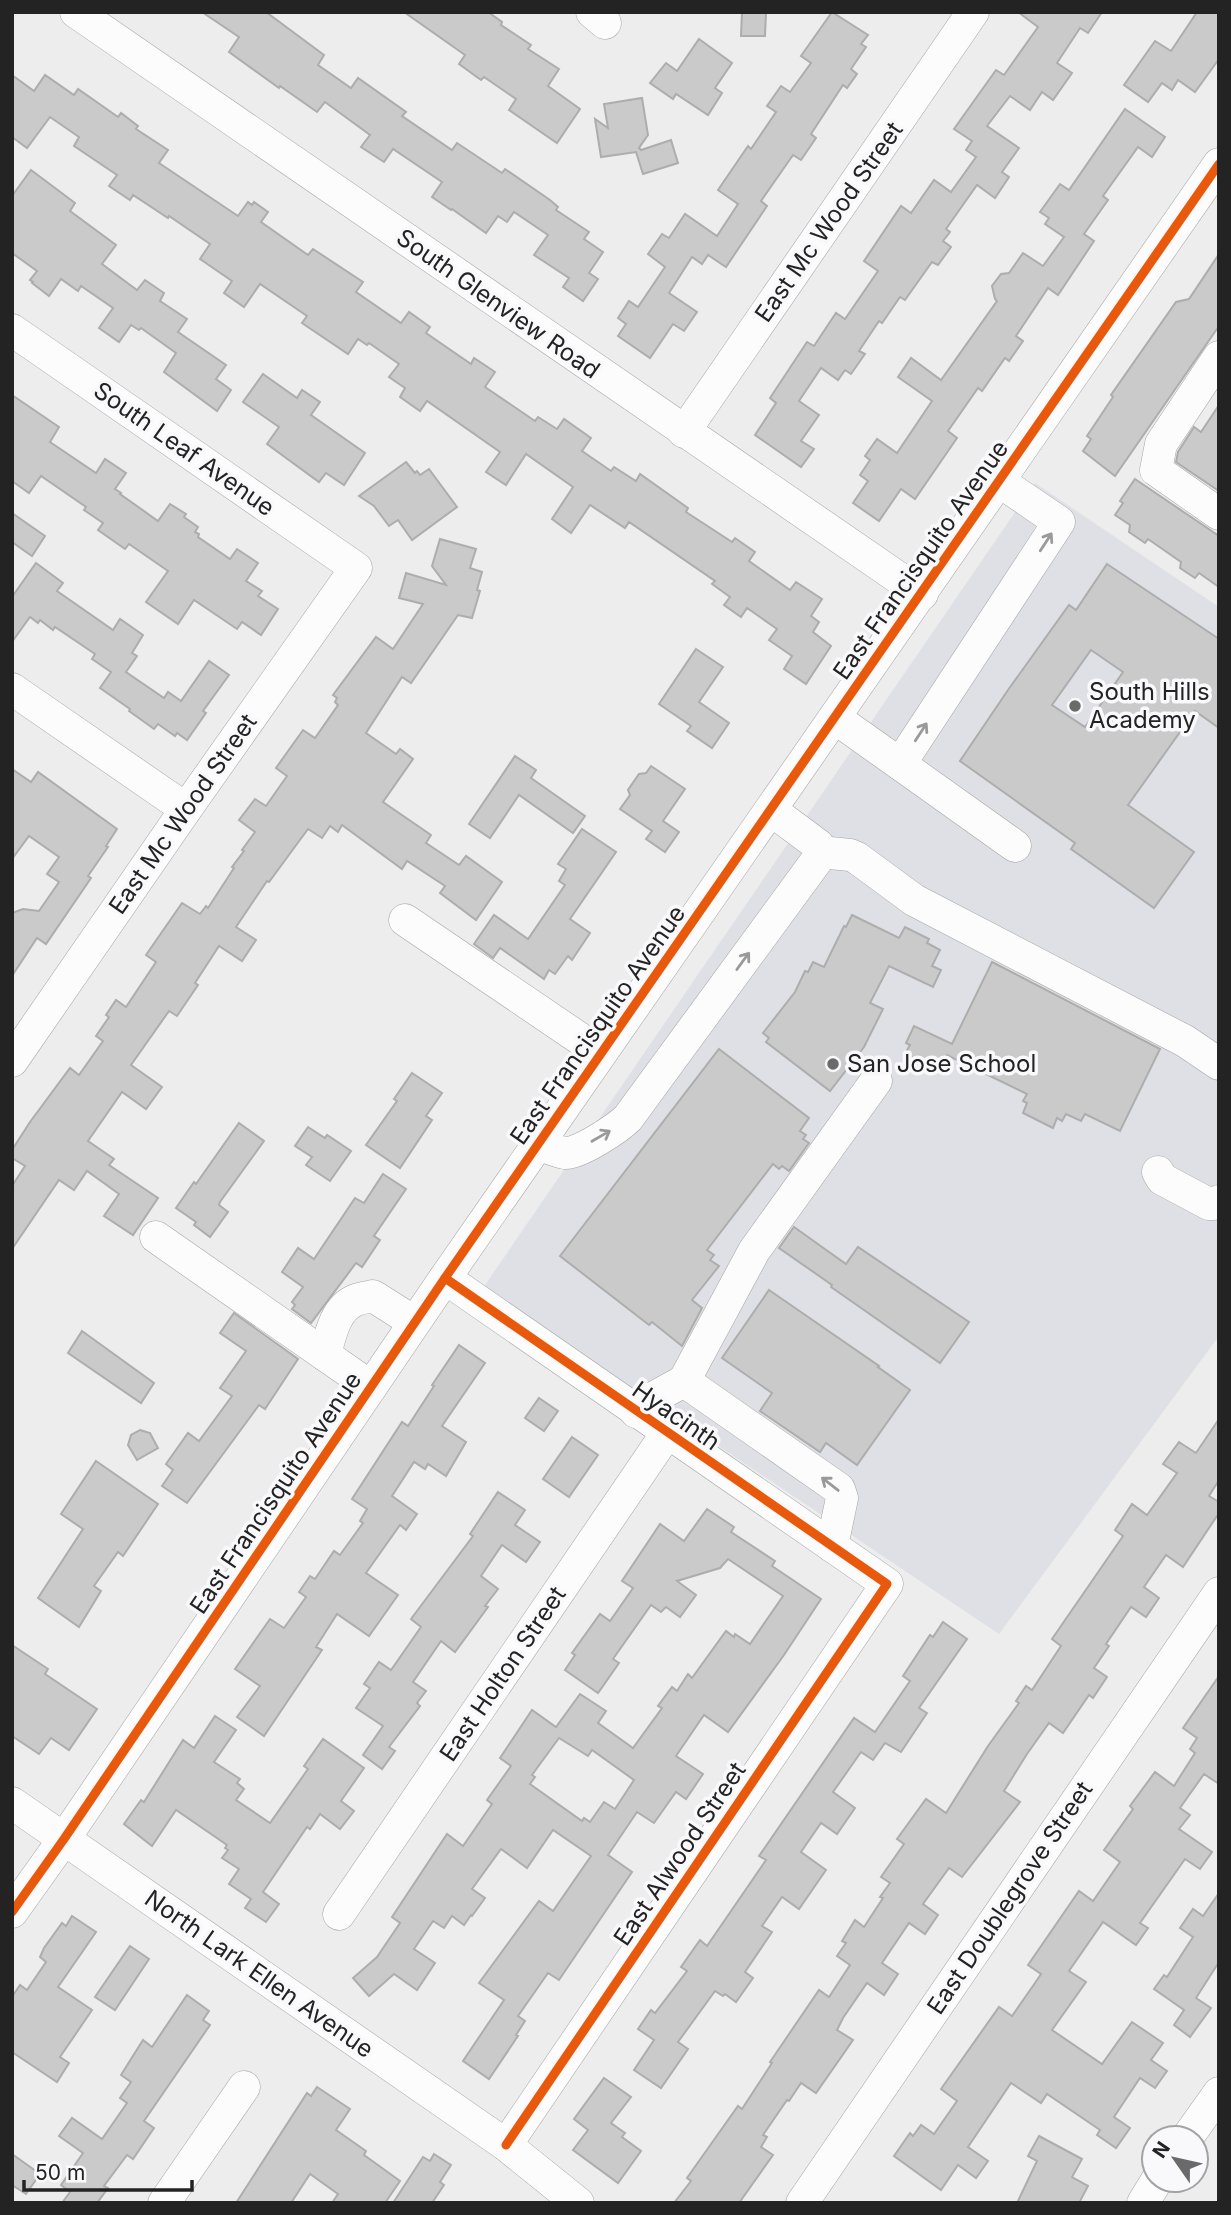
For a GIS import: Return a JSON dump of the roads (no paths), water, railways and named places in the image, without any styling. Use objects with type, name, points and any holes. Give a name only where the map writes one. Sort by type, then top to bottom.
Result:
[{"type":"street","name":"South Glenview Road","points":[[76,12],[922,594]]},
{"type":"street","name":"East Mc Wood Street","points":[[684,432],[974,12]]},
{"type":"street","name":"East Francisquito Avenue","points":[[12,1912],[414,1322],[1219,164]]},
{"type":"street","name":"South Leaf Avenue","points":[[12,330],[356,568]]},
{"type":"street","points":[[1219,358],[1161,444],[1156,470],[1219,514]]},
{"type":"street","points":[[900,764],[1059,522],[999,481]]},
{"type":"street","name":"East Mc Wood Street","points":[[13,1058],[356,568]]},
{"type":"street","points":[[12,689],[186,808]]},
{"type":"street","points":[[835,718],[1016,846]]},
{"type":"street","points":[[538,1144],[565,1153],[575,1151],[621,1125],[628,1118],[809,871],[820,852],[818,845],[771,810]]},
{"type":"street","points":[[820,852],[857,858],[914,900],[1185,1041],[1219,1064]]},
{"type":"street","points":[[405,920],[601,1053]]},
{"type":"street","points":[[636,1412],[653,1398],[684,1381],[754,1251],[876,1081]]},
{"type":"street","points":[[1158,1172],[1162,1180],[1209,1204],[1214,1205],[1219,1201]]},
{"type":"street","points":[[156,1237],[371,1387]]},
{"type":"street","name":"Hyacinth","points":[[445,1278],[887,1584]]},
{"type":"street","points":[[325,1355],[331,1331],[340,1313],[354,1300],[373,1296],[414,1322]]},
{"type":"street","points":[[684,1381],[839,1489],[842,1498],[832,1546]]},
{"type":"street","name":"East Holton Street","points":[[340,1914],[667,1433]]},
{"type":"street","name":"East Alwood Street","points":[[506,2145],[887,1584]]},
{"type":"street","name":"East Doublegrove Street","points":[[802,2203],[1219,1593]]},
{"type":"street","name":"North Lark Ellen Avenue","points":[[12,1803],[506,2145],[578,2203]]},
{"type":"street","points":[[164,2203],[244,2087]]},
{"type":"street","points":[[1197,2124],[1219,2093]]},
{"type":"place","name":"South Hills Academy","points":[[1075,706]]},
{"type":"place","name":"San Jose School","points":[[833,1064]]}]
